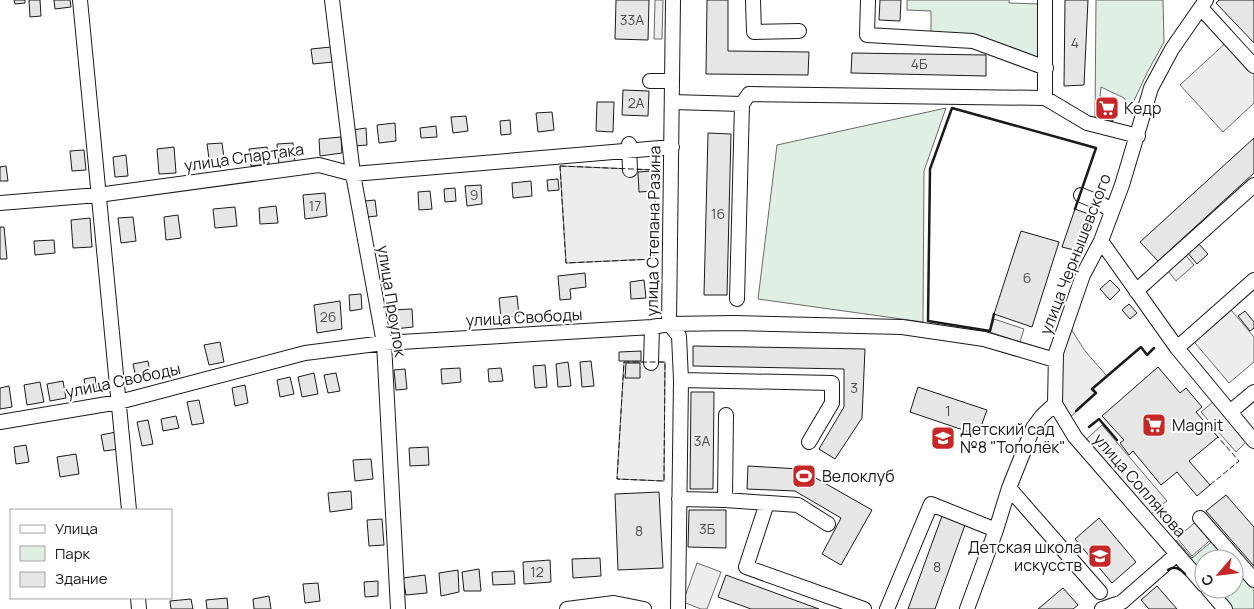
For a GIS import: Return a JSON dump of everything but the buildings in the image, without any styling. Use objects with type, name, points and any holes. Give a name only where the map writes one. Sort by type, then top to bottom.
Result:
[{"type":"street","points":[[80,0],[129,509]]},
{"type":"street","name":"улица Проулок","points":[[332,0],[353,174],[384,343],[398,609]]},
{"type":"street","name":"улица Степана Разина","points":[[673,0],[669,324],[679,336],[681,380],[678,609]]},
{"type":"street","points":[[753,0],[754,32],[798,31]]},
{"type":"street","points":[[868,0],[867,35],[973,41],[1046,68]]},
{"type":"street","points":[[1045,0],[1045,98]]},
{"type":"street","points":[[1204,4],[1254,66]]},
{"type":"street","name":"улица Чернышевского","points":[[1055,404],[1055,360],[1066,321],[1083,275],[1101,241],[1112,211],[1138,136],[1151,88],[1172,49],[1204,4]]},
{"type":"street","points":[[650,81],[672,81]]},
{"type":"street","points":[[737,299],[742,104],[749,94],[1045,98],[1087,124],[1138,136]]},
{"type":"street","points":[[672,102],[742,104]]},
{"type":"street","name":"улица Спартака","points":[[0,203],[98,195],[319,165],[353,174],[629,148],[672,147]]},
{"type":"street","points":[[629,148],[630,170]]},
{"type":"street","points":[[1136,291],[1254,185]]},
{"type":"street","points":[[1081,195],[1100,203],[1112,211]]},
{"type":"street","points":[[1101,241],[1177,348],[1254,441]]},
{"type":"street","points":[[1177,348],[1254,280]]},
{"type":"street","name":"улица Свободы","points":[[0,422],[119,402],[305,353],[384,343],[652,328],[669,324],[734,323],[902,327],[984,340],[1055,360]]},
{"type":"street","points":[[652,328],[652,363]]},
{"type":"street","points":[[681,380],[832,383],[832,403],[808,442]]},
{"type":"street","points":[[1230,412],[1254,392]]},
{"type":"street","points":[[967,609],[1009,488],[1033,428],[1055,404]]},
{"type":"street","name":"улица Соплякова","points":[[1055,404],[1075,437],[1194,574]]},
{"type":"street","points":[[725,500],[726,415]]},
{"type":"street","points":[[1009,488],[1100,592]]},
{"type":"street","points":[[679,499],[798,504],[828,524]]},
{"type":"street","points":[[767,502],[746,567],[864,609]]},
{"type":"street","points":[[887,609],[931,504],[996,530]]},
{"type":"street","points":[[1200,518],[1254,580]]},
{"type":"street","points":[[1102,609],[1125,606],[1177,554]]},
{"type":"street","points":[[1216,599],[1225,609]]},
{"type":"street","points":[[567,609],[614,603],[644,609]]},
{"type":"green space","points":[[907,0],[1009,0],[1009,3],[1041,4],[1042,62],[931,34],[931,11],[907,10]]},
{"type":"green space","points":[[1096,0],[1163,0],[1164,42],[1131,107],[1124,98],[1101,87],[1098,119],[1095,119]]},
{"type":"green space","points":[[946,108],[924,171],[923,322],[758,299],[777,145]]},
{"type":"green space","points":[[1216,538],[1226,549],[1203,549]]},
{"type":"green space","points":[[1176,540],[1192,558],[1194,556],[1194,568],[1172,543]]},
{"type":"green space","points":[[1244,570],[1254,581],[1254,609],[1230,609],[1221,599],[1244,599]]},
{"type":"shaded area","points":[[655,0],[663,0],[662,39],[654,39]]},
{"type":"shaded area","points":[[1230,39],[1254,66],[1254,103],[1223,132],[1180,85]]},
{"type":"shaded area","points":[[560,166],[656,170],[654,259],[566,263]]},
{"type":"shaded area","points":[[1182,251],[1194,265],[1176,281],[1165,267]]},
{"type":"shaded area","points":[[1226,304],[1254,337],[1254,362],[1229,383],[1190,337]]},
{"type":"shaded area","points":[[994,319],[1024,329],[1020,342],[990,332]]},
{"type":"shaded area","points":[[1066,321],[1085,351],[1107,376],[1092,388],[1096,393],[1065,422],[1055,360]]},
{"type":"shaded area","points":[[624,362],[665,362],[664,481],[617,479]]},
{"type":"shaded area","points":[[1213,402],[1247,441],[1236,452],[1201,412]]},
{"type":"shaded area","points":[[1102,425],[1167,501],[1146,518],[1081,444]]},
{"type":"shaded area","points":[[1200,518],[1215,536],[1200,549],[1194,549],[1192,556],[1177,538]]},
{"type":"shaded area","points":[[697,563],[721,572],[707,609],[701,609],[683,602]]},
{"type":"fence","points":[[560,166],[656,170],[654,259],[566,263],[560,166]]},
{"type":"fence","points":[[624,362],[665,362],[664,481],[617,479],[624,362]]},
{"type":"fence","points":[[1210,485],[1239,461],[1218,437]]},
{"type":"wall","points":[[994,314],[990,331],[928,321],[930,169],[952,108],[1096,148],[1075,209]]},
{"type":"wall","points":[[1076,411],[1096,393],[1092,389],[1141,347],[1147,355],[1154,348]]},
{"type":"wall","points":[[1089,427],[1099,419],[1117,440]]},
{"type":"wall","points":[[1168,570],[1177,568],[1185,574]]},
{"type":"place","name":"Кедр","points":[[1107,108]]},
{"type":"place","name":"Magnit","points":[[1154,425]]},
{"type":"place","name":"Детский сад №8 \"Тополёк\"","points":[[943,438]]},
{"type":"place","name":"Велоклуб","points":[[804,476]]},
{"type":"place","name":"Детская школа искусств","points":[[1100,556]]}]
